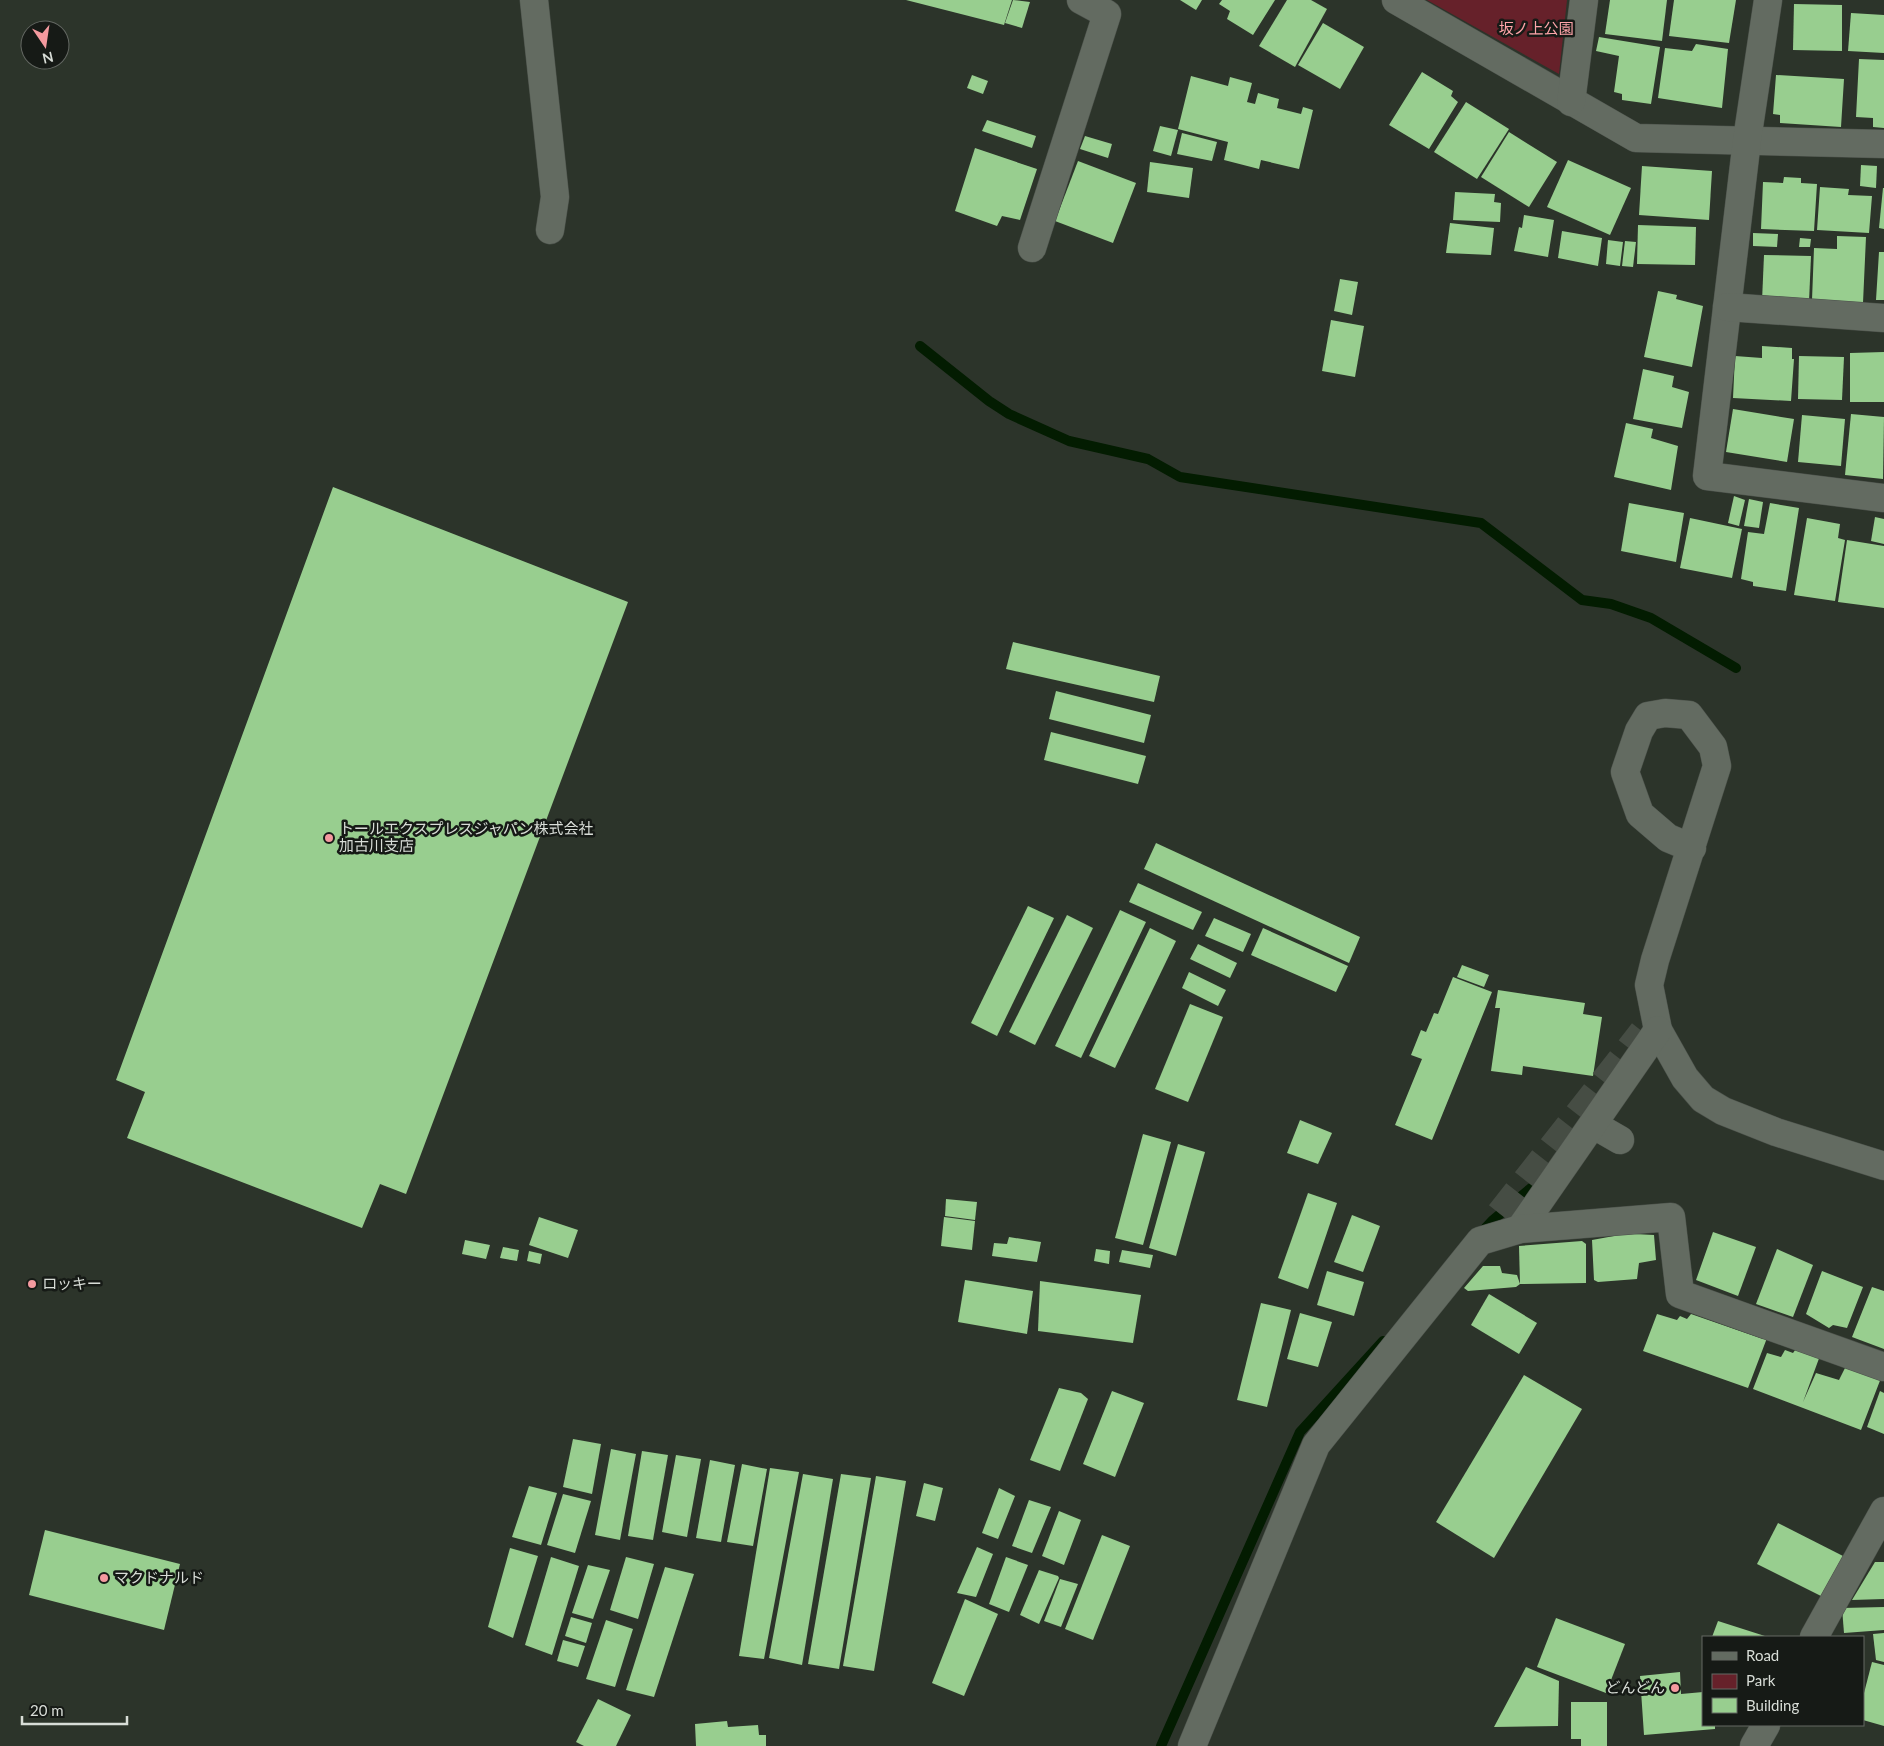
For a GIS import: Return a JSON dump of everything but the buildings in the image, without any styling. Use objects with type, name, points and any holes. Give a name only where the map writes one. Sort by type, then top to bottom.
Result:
[{"type":"street","points":[[534,0],[555,197],[550,230]]},
{"type":"street","points":[[1032,248],[1107,14],[1081,0]]},
{"type":"street","points":[[1571,102],[1584,0]]},
{"type":"street","points":[[1768,0],[1747,140],[1707,476],[1884,498]]},
{"type":"street","points":[[1408,3],[1571,102],[1636,138],[1884,144]]},
{"type":"street","points":[[1727,307],[1884,318]]},
{"type":"street","points":[[1692,848],[1668,838],[1640,814],[1624,772],[1639,731],[1648,716],[1665,713],[1689,715],[1714,747],[1717,766],[1692,848],[1655,960],[1649,985],[1658,1030],[1685,1078],[1704,1099],[1723,1111],[1776,1132],[1884,1166]]},
{"type":"street","points":[[1520,1229],[1594,1125],[1658,1030]]},
{"type":"street","points":[[1594,1125],[1620,1140]]},
{"type":"street","points":[[1192,1746],[1316,1445],[1480,1242],[1520,1229],[1671,1217],[1680,1294],[1884,1367]]},
{"type":"street","points":[[1815,1636],[1884,1511]]},
{"type":"street","points":[[1754,1746],[1765,1726]]},
{"type":"green space","name":"坂ノ上公園","points":[[1427,0],[1567,0],[1559,74]]},
{"type":"waterway","points":[[920,346],[989,401],[1009,414],[1069,441],[1148,459],[1180,477],[1481,523],[1582,600],[1611,604],[1651,618],[1736,668]]},
{"type":"waterway","points":[[1480,1234],[1493,1220],[1531,1188],[1500,1214]]},
{"type":"waterway","points":[[1161,1746],[1300,1432],[1383,1341]]},
{"type":"tunnel","points":[[1500,1214],[1643,1032]]},
{"type":"place","name":"トールエクスプレスジャパン株式会社 加古川支店","points":[[329,838]]},
{"type":"place","name":"ロッキー","points":[[32,1284]]},
{"type":"place","name":"マクドナルド","points":[[104,1578]]},
{"type":"place","name":"どんどん","points":[[1675,1688]]}]
